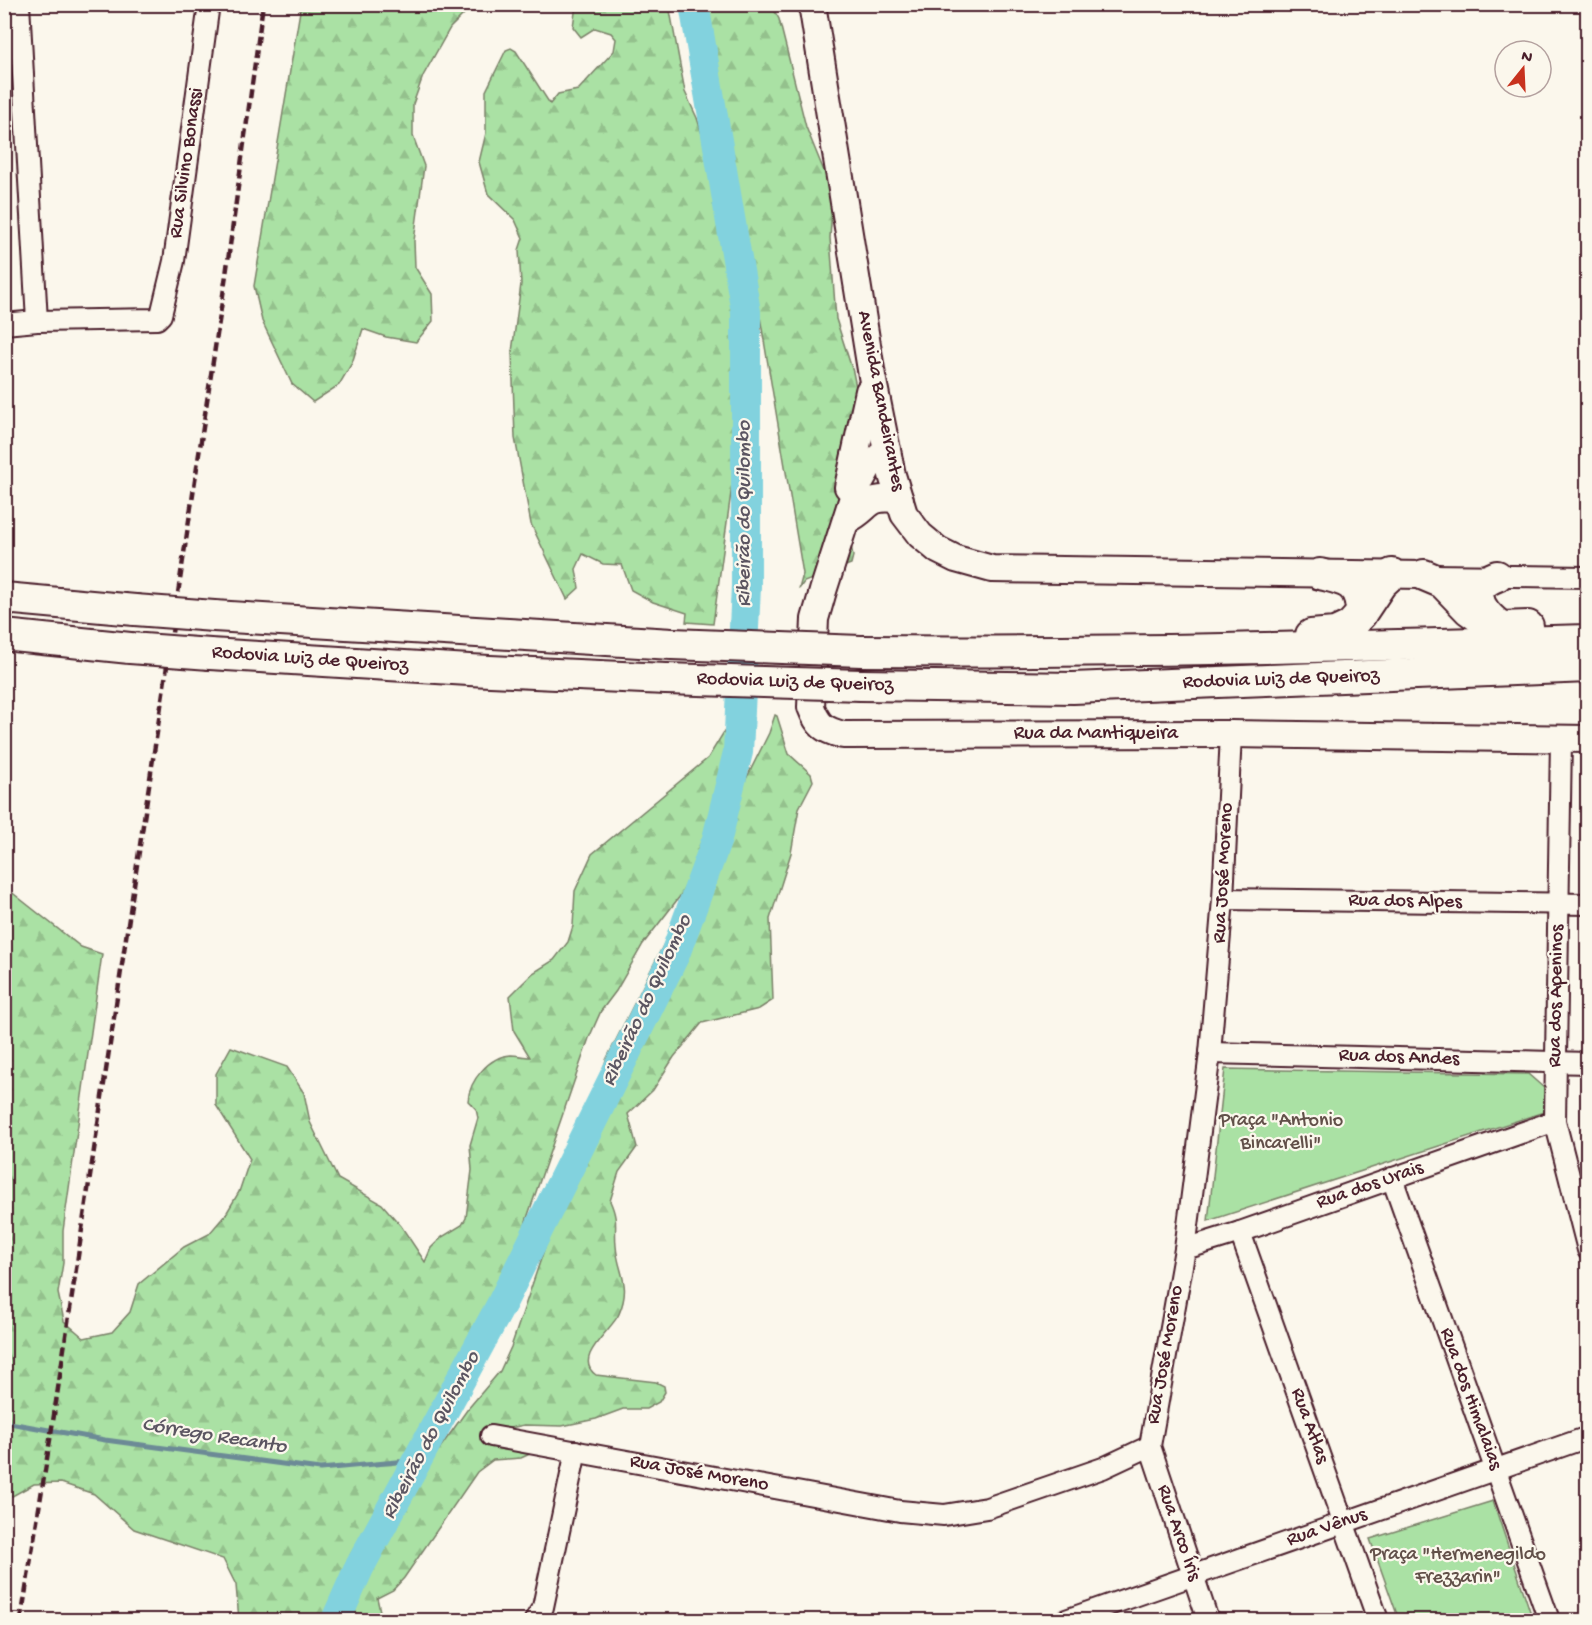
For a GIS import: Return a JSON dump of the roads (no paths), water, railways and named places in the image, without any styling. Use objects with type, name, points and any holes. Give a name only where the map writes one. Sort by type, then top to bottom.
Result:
[{"type":"highway","points":[[1320,574],[1337,578],[1357,590],[1361,599],[1361,614]]},
{"type":"highway","points":[[1048,651],[1160,640],[1335,633],[1350,626],[1361,614],[1373,594],[1392,574]]},
{"type":"highway","points":[[1424,575],[1443,583],[1476,615],[1501,627],[1587,623]]},
{"type":"highway","points":[[1497,576],[1486,580],[1479,591],[1478,603],[1485,613],[1501,627]]},
{"type":"highway","name":"Rodovia Luiz de Queiroz","points":[[4,598],[214,616],[672,644],[861,651],[1297,649],[1587,640]]},
{"type":"highway","name":"Rodovia Luiz de Queiroz","points":[[4,635],[130,648],[469,670],[861,685],[1073,688],[1587,667]]},
{"type":"main road","name":"Avenida Bandeirantes","points":[[812,4],[872,376],[888,457],[904,514],[920,535],[938,550],[956,559],[992,569],[1424,575]]},
{"type":"main road","points":[[872,376],[844,506],[847,519],[856,516],[874,499],[900,500]]},
{"type":"main road","name":"Rua da Mantiqueira","points":[[888,457],[873,461],[855,491],[815,619],[811,707],[816,720],[828,731],[843,735],[1231,734],[1587,739]]},
{"type":"street","points":[[4,324],[37,321],[19,4]]},
{"type":"street","name":"Rua Silvino Bonassi","points":[[37,321],[157,319],[162,312],[174,261],[209,4]]},
{"type":"street","points":[[1424,575],[1587,577]]},
{"type":"street","name":"Rua José Moreno","points":[[491,1436],[900,1511],[944,1515],[987,1508],[1103,1468],[1149,1446],[1185,1249],[1210,1053],[1223,899],[1231,734]]},
{"type":"street","name":"Rua dos Apeninos","points":[[1561,739],[1555,1121],[1587,1250]]},
{"type":"street","name":"Rua dos Alpes","points":[[1223,899],[1587,904]]},
{"type":"street","name":"Rua dos Andes","points":[[1210,1053],[1587,1063]]},
{"type":"street","name":"Rua dos Urais","points":[[1185,1249],[1240,1232],[1555,1121]]},
{"type":"street","name":"Rua dos Himalaias","points":[[1392,1178],[1549,1620]]},
{"type":"street","name":"Rua Atlas","points":[[1240,1232],[1378,1620]]},
{"type":"street","name":"Rua Vênus","points":[[1066,1620],[1587,1437]]},
{"type":"street","name":"Rua Arco Íris","points":[[1149,1446],[1208,1620]]},
{"type":"street","points":[[535,1620],[543,1607],[576,1451]]},
{"type":"waterway","name":"Ribeirão do Quilombo","points":[[336,1620],[359,1568],[502,1303],[675,954],[717,839],[738,752],[746,586],[746,312],[694,4]]},
{"type":"waterway","name":"Córrego Recanto","points":[[4,1422],[105,1440],[320,1469],[419,1460]]},
{"type":"railway","points":[[21,1620],[226,275],[263,4]]},
{"type":"park label","name":"Praça \"Antonio Bincarelli\"","points":[[1281,1132]]},
{"type":"park label","name":"Praça \"Hermenegildo Frezzarin\"","points":[[1458,1566]]}]
